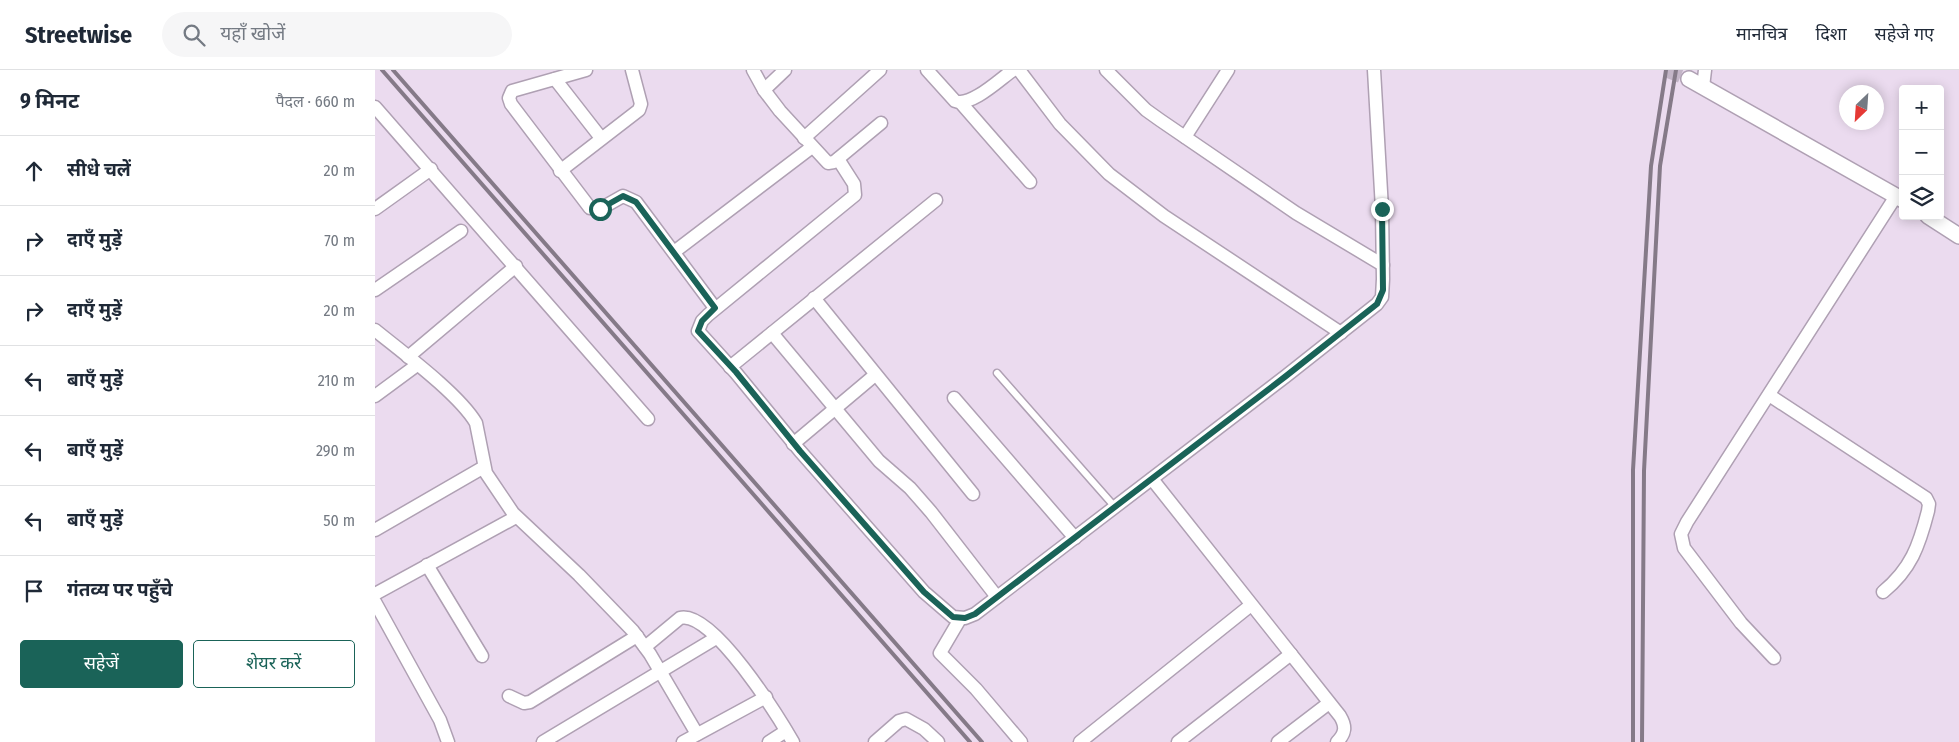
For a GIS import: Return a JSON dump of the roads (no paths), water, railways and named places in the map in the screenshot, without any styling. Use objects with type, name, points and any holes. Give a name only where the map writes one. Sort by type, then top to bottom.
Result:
[{"type":"street","points":[[586,70],[512,91],[509,98],[560,171],[590,208],[600,209],[623,196],[632,199],[715,308]]},
{"type":"street","points":[[560,171],[639,110],[641,104],[633,70]]},
{"type":"street","points":[[753,70],[764,90],[828,163],[838,159],[881,123]]},
{"type":"street","points":[[764,90],[785,70]]},
{"type":"street","points":[[674,252],[808,142],[879,70]]},
{"type":"street","points":[[927,70],[955,101],[961,103],[1030,182]]},
{"type":"street","points":[[961,103],[971,100],[1013,70]]},
{"type":"street","points":[[1019,70],[1060,124],[1109,174],[1164,216],[1341,333]]},
{"type":"street","points":[[1106,70],[1146,110],[1296,213],[1383,264]]},
{"type":"street","points":[[1185,137],[1227,70]]},
{"type":"street","points":[[1021,742],[976,689],[940,653],[961,619],[975,614],[1152,479],[1341,333],[1373,307],[1382,296],[1383,264],[1375,70]]},
{"type":"street","points":[[1703,87],[1705,70]]},
{"type":"street","points":[[555,79],[601,138]]},
{"type":"street","points":[[1689,79],[1899,198],[1681,534],[1684,548],[1720,598],[1774,658]]},
{"type":"street","points":[[375,107],[648,419]]},
{"type":"street","points":[[838,159],[854,184],[855,195],[715,308],[702,321],[698,331],[793,444],[924,592],[947,614],[961,619]]},
{"type":"street","points":[[375,209],[431,169]]},
{"type":"street","points":[[730,367],[936,200]]},
{"type":"street","points":[[1934,220],[1959,236]]},
{"type":"street","points":[[375,290],[461,231]]},
{"type":"street","points":[[375,396],[516,266]]},
{"type":"street","points":[[814,298],[973,494]]},
{"type":"street","points":[[375,330],[472,416],[476,423],[484,467],[489,480],[516,517],[579,575],[637,636],[661,672],[697,734]]},
{"type":"street","points":[[772,333],[879,461],[910,488],[926,506],[997,597]]},
{"type":"street","points":[[793,444],[875,375]]},
{"type":"street","points":[[1769,396],[1926,498],[1929,504],[1928,511],[1911,560],[1897,580],[1883,592]]},
{"type":"street","points":[[954,398],[1075,538]]},
{"type":"street","points":[[375,530],[484,467]]},
{"type":"street","points":[[1152,479],[1329,703],[1343,723],[1343,740]]},
{"type":"street","points":[[375,594],[516,517]]},
{"type":"street","points":[[427,565],[482,656]]},
{"type":"street","points":[[375,602],[440,720],[448,742]]},
{"type":"street","points":[[1079,742],[1251,605]]},
{"type":"street","points":[[645,647],[676,621],[685,617],[703,625],[738,661],[766,697],[789,736],[769,742]]},
{"type":"street","points":[[509,696],[524,703],[530,702],[637,636]]},
{"type":"street","points":[[543,742],[716,638]]},
{"type":"street","points":[[1178,742],[1291,654]]},
{"type":"street","points":[[683,742],[766,697]]},
{"type":"street","points":[[1278,742],[1329,703]]},
{"type":"street","points":[[875,742],[899,721],[906,719],[924,729],[938,742]]},
{"type":"lane","points":[[997,373],[1115,507]]},
{"type":"tunnel","points":[[1667,70],[1689,79]]},
{"type":"railway","points":[[382,70],[970,742]]},
{"type":"railway","points":[[393,70],[982,742]]},
{"type":"railway","points":[[1633,742],[1633,470],[1651,166],[1666,70]]},
{"type":"railway","points":[[1642,742],[1644,471],[1660,166],[1676,70]]}]
